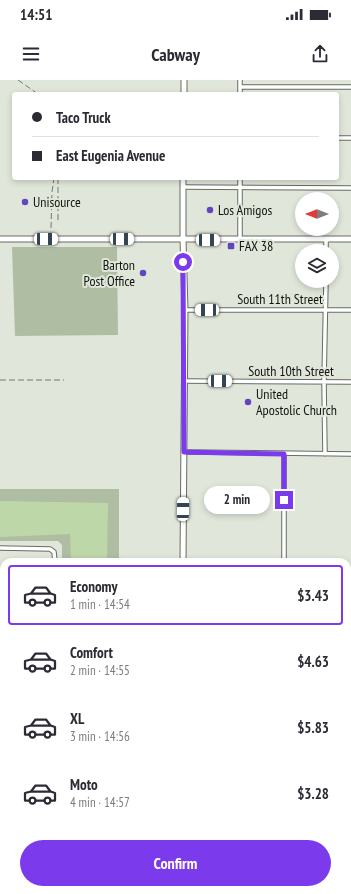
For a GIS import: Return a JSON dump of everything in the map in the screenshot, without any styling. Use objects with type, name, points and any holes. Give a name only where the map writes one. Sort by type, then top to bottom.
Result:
[{"type":"main road","points":[[184,80],[184,92]]},
{"type":"main road","points":[[183,180],[185,310],[183,558]]},
{"type":"main road","points":[[0,239],[351,239]]},
{"type":"street","points":[[240,80],[240,92]]},
{"type":"street","points":[[240,86],[351,87]]},
{"type":"street","points":[[339,138],[351,138]]},
{"type":"street","points":[[240,180],[240,240]]},
{"type":"street","points":[[183,187],[351,188]]},
{"type":"street","points":[[326,239],[326,244]]},
{"type":"street","points":[[325,454],[324,382],[326,288]]},
{"type":"street","name":"South 11th Street","points":[[185,310],[351,310]]},
{"type":"street","name":"South 10th Street","points":[[184,381],[351,382]]},
{"type":"street","points":[[184,452],[351,454]]},
{"type":"street","points":[[284,454],[284,558]]},
{"type":"street","points":[[0,548],[50,549],[54,552],[55,558]]},
{"type":"shaded area","points":[[12,247],[117,247],[118,335],[15,336]]},
{"type":"shaded area","points":[[0,489],[119,489],[119,558],[62,558],[62,545],[58,541],[0,541]]},
{"type":"shaded area","points":[[0,501],[108,503],[107,558],[71,558],[70,534],[0,537]]},
{"type":"railway","points":[[18,80],[35,92]]},
{"type":"railway","points":[[51,228],[54,180]]},
{"type":"railway","points":[[58,180],[58,222]]},
{"type":"railway","points":[[0,380],[64,380]]},
{"type":"place","name":"Unisource","points":[[25,202]]},
{"type":"place","name":"Los Amigos","points":[[210,210]]},
{"type":"place","name":"FAX 38","points":[[231,246]]},
{"type":"place","name":"Barton Post Office","points":[[143,273]]},
{"type":"place","name":"United Apostolic Church","points":[[248,402]]},
{"type":"route","points":[[183,262],[185,310],[184,452],[284,454],[284,500]]}]
